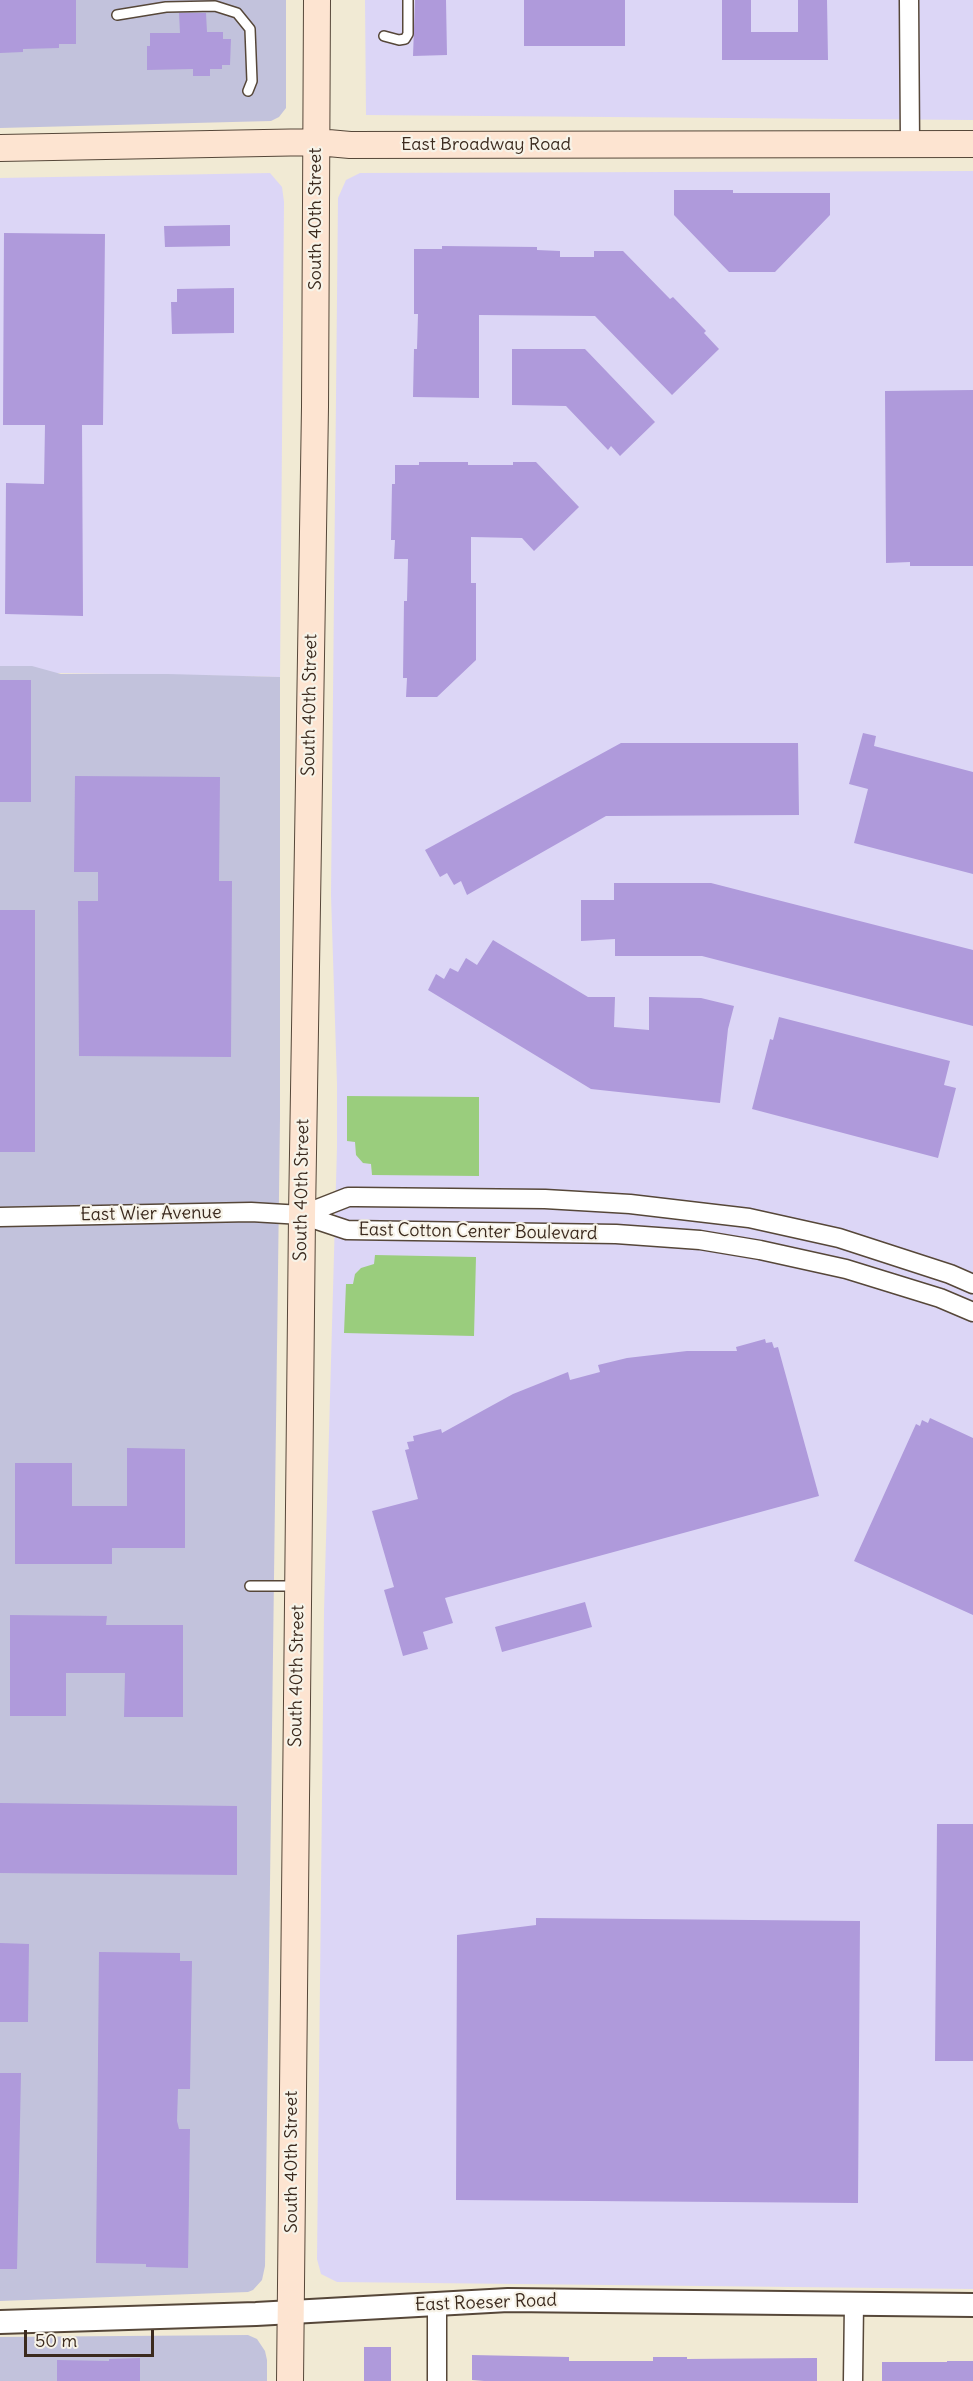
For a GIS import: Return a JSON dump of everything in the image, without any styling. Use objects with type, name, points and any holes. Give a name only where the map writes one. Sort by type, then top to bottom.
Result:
[{"type":"main road","name":"South 40th Street","points":[[291,2381],[302,1215],[317,142],[316,0]]},
{"type":"main road","name":"East Broadway Road","points":[[0,148],[317,142],[350,146],[973,144]]},
{"type":"street","points":[[909,0],[910,144]]},
{"type":"street","name":"East Cotton Center Boulevard","points":[[302,1215],[348,1197],[545,1199],[630,1204],[749,1218],[840,1238],[950,1274],[973,1284]]},
{"type":"street","name":"East Wier Avenue","points":[[0,1217],[251,1212],[302,1215]]},
{"type":"street","name":"East Cotton Center Boulevard","points":[[302,1215],[347,1230],[616,1234],[700,1240],[846,1269],[940,1298],[973,1312]]},
{"type":"street","name":"East Roeser Road","points":[[0,2322],[291,2312],[508,2301],[973,2305]]},
{"type":"street","points":[[853,2381],[854,2303]]},
{"type":"street","points":[[437,2304],[437,2381]]},
{"type":"lane","points":[[384,36],[399,40],[405,39],[408,34],[408,0]]},
{"type":"lane","points":[[117,15],[166,7],[215,6],[237,13],[250,29],[252,81],[248,91]]},
{"type":"lane","points":[[250,1586],[298,1586]]},
{"type":"shaded area","points":[[0,0],[286,0],[286,108],[279,117],[271,121],[0,128]]},
{"type":"shaded area","points":[[365,0],[973,0],[973,120],[366,115]]},
{"type":"shaded area","points":[[973,171],[973,2289],[337,2282],[321,2274],[317,2259],[324,1611],[337,1147],[331,895],[338,198],[346,180],[360,173]]},
{"type":"shaded area","points":[[270,173],[282,187],[284,202],[280,677],[0,672],[0,178]]},
{"type":"shaded area","points":[[0,666],[32,666],[61,674],[280,677],[280,1118],[265,2266],[262,2280],[248,2292],[0,2301]]},
{"type":"shaded area","points":[[248,2335],[257,2339],[265,2351],[267,2381],[0,2381],[0,2337]]},
{"type":"green space","points":[[347,1096],[479,1097],[479,1176],[372,1175],[371,1164],[363,1163],[356,1155],[355,1142],[347,1141]]},
{"type":"green space","points":[[375,1255],[476,1257],[474,1336],[344,1333],[346,1284],[353,1284],[355,1274],[361,1268],[374,1264]]},
{"type":"building","points":[[0,0],[76,0],[76,44],[59,44],[59,48],[23,49],[23,52],[0,53]]},
{"type":"building","points":[[415,0],[446,0],[447,55],[413,56]]},
{"type":"building","points":[[524,0],[625,0],[625,46],[524,46]]},
{"type":"building","points":[[722,0],[751,0],[751,32],[798,32],[798,0],[827,0],[828,60],[722,60]]},
{"type":"building","points":[[179,13],[206,13],[207,32],[223,32],[223,39],[231,39],[230,65],[222,65],[222,69],[210,69],[210,76],[193,76],[193,69],[147,70],[147,46],[150,46],[150,33],[180,33]]},
{"type":"building","points":[[674,190],[733,190],[733,193],[830,193],[830,215],[775,272],[729,272],[674,215]]},
{"type":"building","points":[[230,225],[230,246],[165,247],[164,226]]},
{"type":"building","points":[[4,233],[105,234],[103,425],[82,425],[83,616],[5,614],[6,483],[44,484],[45,425],[3,425]]},
{"type":"building","points":[[442,246],[537,247],[537,250],[560,251],[560,257],[594,257],[594,251],[623,251],[670,299],[673,297],[706,331],[704,333],[719,349],[672,395],[595,316],[479,315],[479,398],[413,397],[414,349],[417,349],[418,314],[414,314],[414,249],[442,249]]},
{"type":"building","points":[[234,288],[234,333],[172,334],[171,302],[177,302],[177,289]]},
{"type":"building","points":[[512,349],[585,349],[655,422],[620,456],[611,446],[608,450],[566,406],[512,405]]},
{"type":"building","points":[[973,390],[973,566],[910,566],[910,562],[886,563],[885,391]]},
{"type":"building","points":[[419,462],[513,465],[513,462],[536,462],[579,507],[534,551],[522,538],[471,537],[471,583],[476,583],[476,660],[437,697],[406,697],[407,678],[403,678],[404,601],[407,601],[408,559],[394,559],[395,540],[391,540],[392,484],[395,484],[395,465],[419,465]]},
{"type":"building","points":[[0,680],[31,680],[31,802],[0,802]]},
{"type":"building","points":[[863,733],[876,736],[874,746],[973,772],[973,874],[854,843],[868,789],[849,784]]},
{"type":"building","points":[[621,743],[798,743],[799,815],[606,816],[467,895],[461,881],[454,885],[447,873],[440,877],[425,850]]},
{"type":"building","points":[[75,776],[220,777],[219,881],[232,881],[231,1057],[79,1056],[78,901],[98,901],[98,872],[74,872]]},
{"type":"building","points":[[614,883],[711,883],[973,950],[973,1026],[702,956],[615,956],[615,939],[581,941],[581,900],[614,900]]},
{"type":"building","points":[[0,910],[35,910],[35,1152],[0,1152]]},
{"type":"building","points":[[493,940],[588,997],[615,997],[614,1027],[649,1030],[649,997],[701,998],[734,1006],[728,1029],[720,1103],[591,1089],[428,990],[436,974],[444,979],[450,968],[458,972],[466,958],[477,965]]},
{"type":"building","points":[[779,1017],[950,1061],[944,1085],[956,1088],[938,1158],[752,1109],[770,1039],[773,1040]]},
{"type":"building","points":[[765,1339],[766,1343],[772,1342],[774,1348],[778,1347],[819,1496],[445,1598],[453,1623],[423,1632],[428,1649],[403,1656],[384,1590],[394,1587],[372,1511],[418,1499],[405,1450],[409,1449],[407,1442],[414,1441],[413,1436],[441,1429],[442,1433],[513,1394],[568,1372],[570,1380],[600,1372],[598,1365],[627,1358],[687,1351],[737,1351],[736,1347]]},
{"type":"building","points":[[930,1418],[973,1438],[973,1615],[854,1561],[916,1424],[920,1426],[922,1420],[928,1423]]},
{"type":"building","points":[[127,1448],[185,1449],[185,1548],[112,1548],[112,1564],[15,1564],[15,1463],[72,1463],[72,1506],[127,1506]]},
{"type":"building","points":[[585,1602],[592,1627],[502,1652],[495,1627]]},
{"type":"building","points":[[10,1615],[107,1616],[106,1625],[183,1625],[183,1717],[124,1717],[125,1673],[66,1673],[66,1716],[10,1716]]},
{"type":"building","points":[[0,1803],[237,1806],[237,1875],[0,1873]]},
{"type":"building","points":[[937,1824],[973,1824],[973,2061],[935,2061]]},
{"type":"building","points":[[536,1918],[860,1921],[858,2203],[456,2200],[457,1935],[536,1925]]},
{"type":"building","points":[[0,1943],[29,1944],[28,2022],[0,2022]]},
{"type":"building","points":[[99,1952],[180,1953],[180,1961],[192,1961],[190,2089],[178,2089],[177,2121],[179,2129],[190,2129],[188,2268],[96,2263]]},
{"type":"building","points":[[0,2073],[21,2073],[17,2269],[0,2269]]},
{"type":"building","points":[[364,2347],[391,2347],[391,2381],[364,2381]]},
{"type":"building","points":[[472,2355],[569,2357],[569,2361],[653,2361],[653,2357],[817,2358],[817,2381],[484,2381],[472,2380]]},
{"type":"building","points":[[140,2358],[140,2381],[57,2381],[57,2360],[109,2361],[109,2359]]},
{"type":"building","points":[[973,2361],[973,2381],[882,2381],[882,2362]]}]
